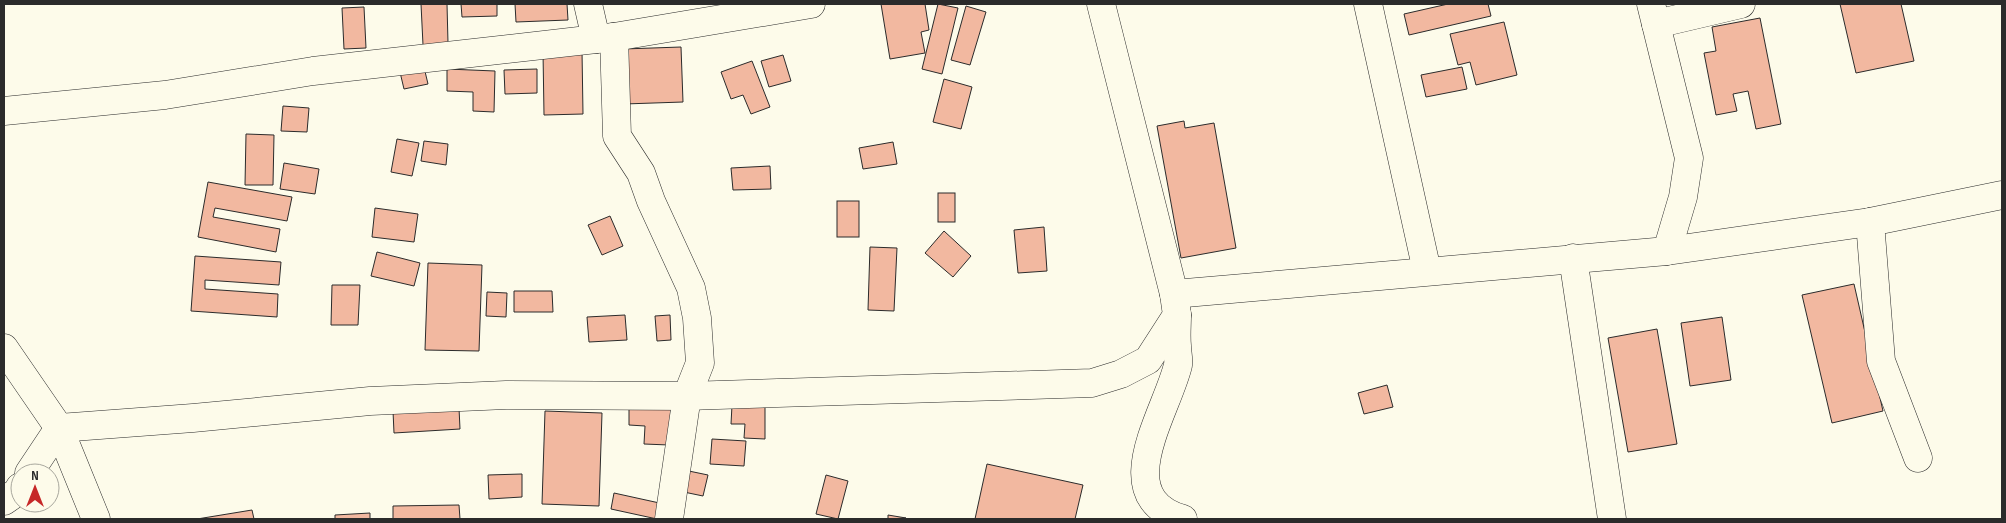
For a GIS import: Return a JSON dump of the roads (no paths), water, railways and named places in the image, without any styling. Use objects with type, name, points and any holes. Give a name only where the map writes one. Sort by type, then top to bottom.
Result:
[{"type":"street","points":[[588,4],[605,38],[617,136],[641,173],[651,201],[673,245],[691,288],[696,311],[700,363],[687,396],[669,519]]},
{"type":"street","points":[[4,111],[165,95],[313,71],[605,38],[810,4]]},
{"type":"street","points":[[1101,4],[1176,304],[1179,363],[1156,422],[1145,466],[1144,481],[1149,495],[1161,509],[1183,519]]},
{"type":"street","points":[[1368,4],[1426,271]]},
{"type":"street","points":[[1667,250],[1683,197],[1689,158],[1654,14],[1740,4]]},
{"type":"street","points":[[1176,304],[1426,271],[1667,250],[1870,222],[2002,195]]},
{"type":"street","points":[[1870,222],[1881,361],[1918,458]]},
{"type":"street","points":[[1574,258],[1612,519]]},
{"type":"street","points":[[59,428],[193,418],[370,401],[506,395],[687,396],[1092,383],[1121,374],[1148,360],[1176,304]]},
{"type":"street","points":[[4,348],[59,428],[96,519]]},
{"type":"street","points":[[36,463],[59,428]]}]
